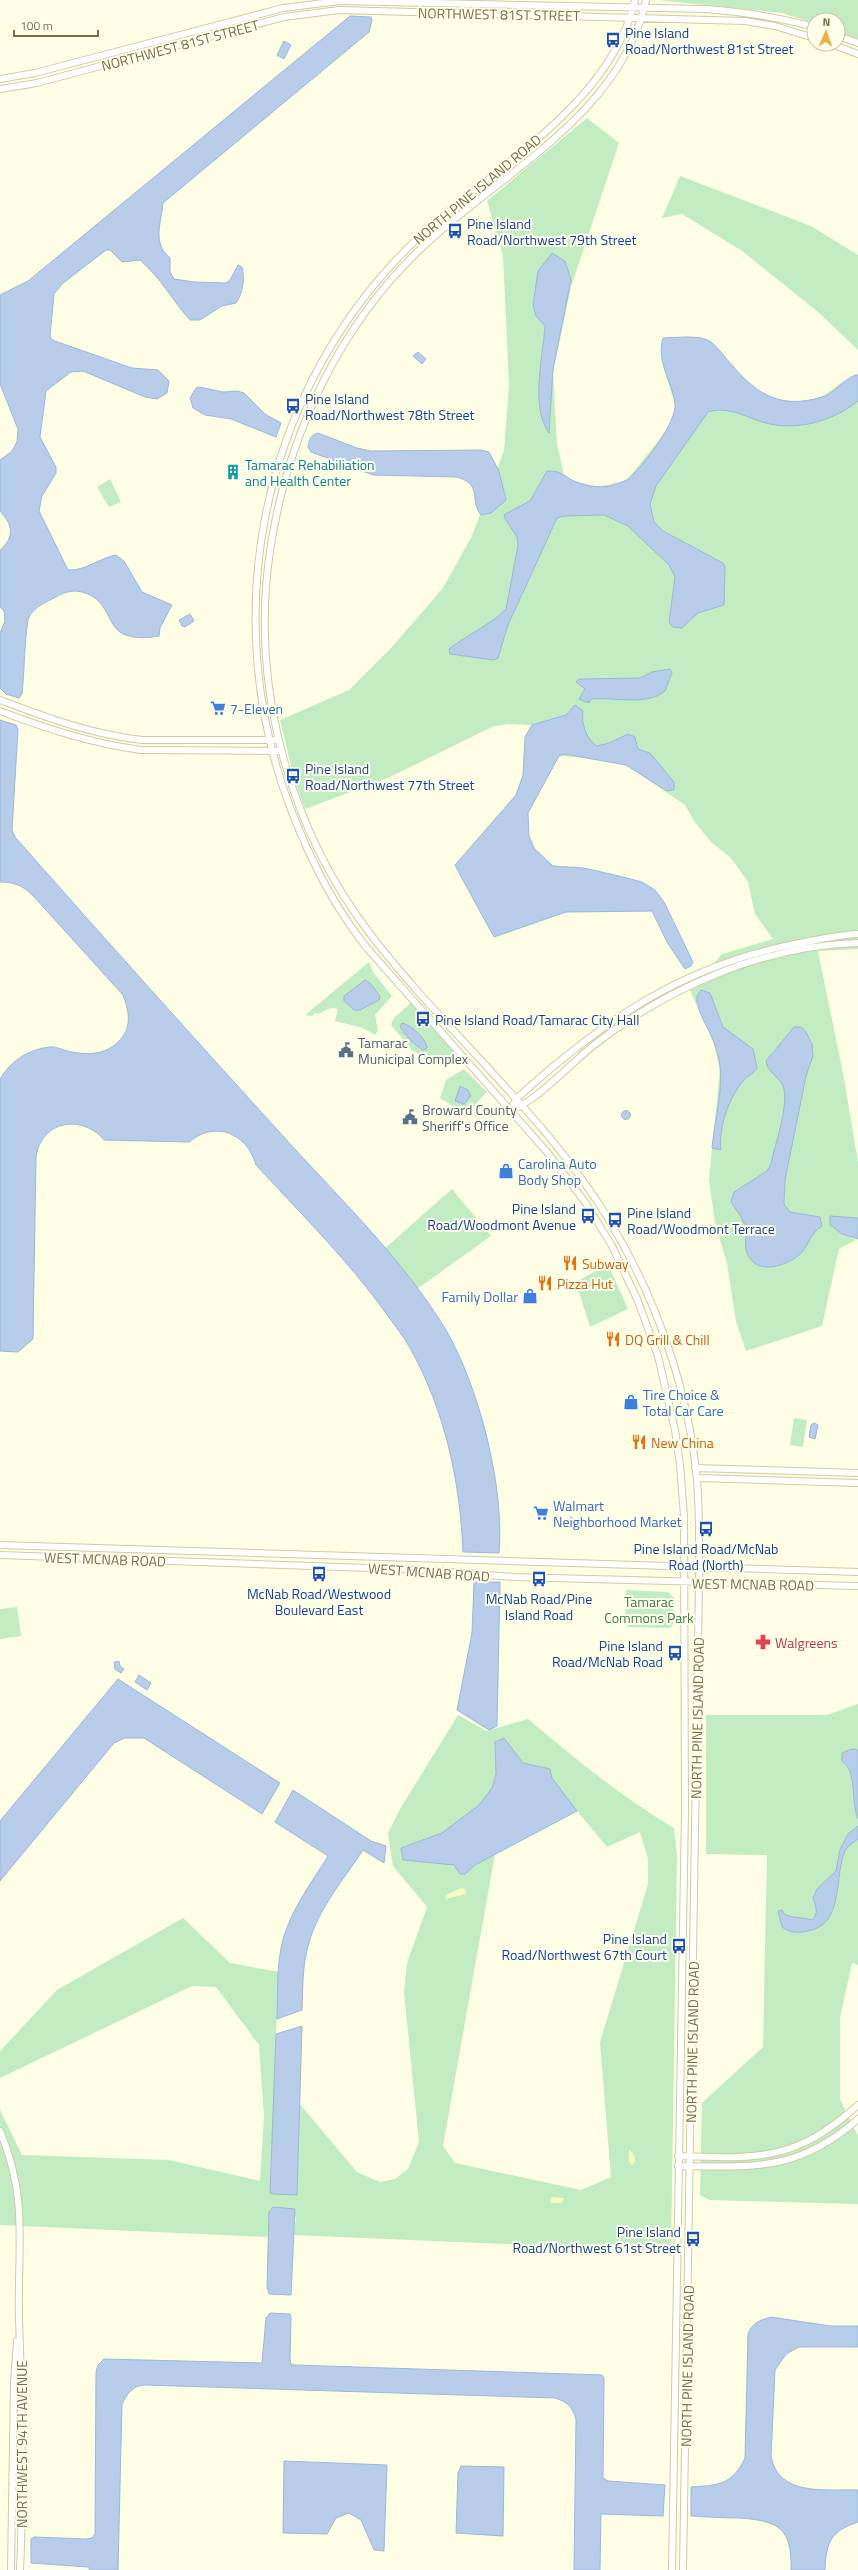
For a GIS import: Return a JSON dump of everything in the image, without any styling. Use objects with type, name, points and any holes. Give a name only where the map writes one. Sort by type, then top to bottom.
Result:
[{"type":"main road","name":"NORTH PINE ISLAND ROAD","points":[[635,0],[630,17],[607,65],[584,95],[561,118],[442,216],[396,259],[346,322],[304,396],[293,422],[271,489],[258,560],[256,654],[270,751],[302,841],[348,924],[547,1152],[585,1202],[611,1244],[641,1308],[663,1374],[675,1430],[681,1477],[684,1567],[684,1811],[672,2570]]},
{"type":"main road","name":"NORTH PINE ISLAND ROAD","points":[[646,0],[642,17],[625,55],[584,109],[420,250],[383,290],[364,315],[325,379],[302,429],[291,458],[274,524],[268,558],[264,618],[265,654],[280,751],[299,805],[340,891],[386,954],[523,1106],[590,1190],[624,1246],[639,1276],[654,1311],[680,1387],[697,1478],[700,1583],[683,2570]]},
{"type":"main road","name":"NORTHWEST 81ST STREET","points":[[0,79],[35,73],[283,8],[313,3],[339,1],[644,8],[746,12],[777,17],[806,26]]},
{"type":"main road","name":"NORTHWEST 81ST STREET","points":[[0,89],[37,83],[284,17],[314,11],[339,10],[642,17],[745,21],[775,26],[806,36]]},
{"type":"main road","points":[[846,39],[858,43]]},
{"type":"main road","points":[[846,50],[858,54]]},
{"type":"main road","points":[[0,700],[70,727],[94,733],[142,740],[278,740]]},
{"type":"main road","points":[[0,711],[68,736],[92,742],[141,750],[280,751]]},
{"type":"main road","points":[[209,740],[210,751]]},
{"type":"main road","points":[[511,1110],[516,1099],[562,1058],[611,1020],[687,978],[712,967],[776,947],[858,934]]},
{"type":"main road","points":[[511,1110],[523,1106],[570,1064],[617,1028],[686,987],[715,973],[776,956],[813,948],[858,943]]},
{"type":"main road","points":[[695,1468],[858,1473]]},
{"type":"main road","points":[[743,1470],[743,1479]]},
{"type":"main road","points":[[780,1471],[780,1480]]},
{"type":"main road","points":[[697,1478],[858,1483]]},
{"type":"main road","name":"WEST MCNAB ROAD","points":[[0,1545],[858,1572]]},
{"type":"main road","name":"WEST MCNAB ROAD","points":[[0,1555],[419,1570],[513,1577],[683,1583],[858,1586]]},
{"type":"main road","points":[[678,2156],[734,2158],[789,2150],[824,2133],[858,2105]]},
{"type":"main road","points":[[678,2166],[755,2166],[793,2160],[830,2141],[858,2119]]},
{"type":"main road","name":"NORTHWEST 94TH AVENUE","points":[[0,2131],[11,2162],[19,2195],[19,2318],[23,2394],[20,2570]]},
{"type":"main road","name":"NORTHWEST 94TH AVENUE","points":[[11,2570],[14,2383],[19,2318]]},
{"type":"green space","points":[[658,0],[858,0],[858,39],[846,35],[846,12],[806,12],[806,20],[782,13]]},
{"type":"green space","points":[[587,118],[619,143],[571,287],[553,373],[557,444],[564,475],[571,480],[598,487],[627,480],[663,435],[675,416],[675,404],[663,366],[663,338],[695,337],[711,342],[751,385],[769,397],[779,401],[801,403],[811,401],[826,394],[844,381],[858,375],[858,949],[818,951],[844,1078],[858,1162],[858,1219],[843,1234],[856,1240],[839,1249],[822,1326],[746,1351],[736,1322],[727,1263],[715,1223],[709,1180],[720,1069],[713,1040],[690,990],[722,954],[773,939],[755,914],[748,882],[731,858],[711,842],[694,821],[685,805],[626,765],[596,758],[559,756],[532,725],[507,724],[492,727],[390,777],[305,809],[294,778],[280,720],[349,690],[391,648],[443,588],[472,536],[504,451],[509,385],[503,256],[487,201]]},
{"type":"green space","points":[[680,176],[811,226],[858,255],[858,350],[818,312],[742,251],[682,214],[662,218]]},
{"type":"green space","points":[[110,479],[121,502],[109,507],[97,487]]},
{"type":"green space","points":[[369,962],[373,972],[392,996],[375,1015],[378,1030],[375,1035],[363,1028],[335,1021],[338,1009],[335,1008],[330,1008],[319,1014],[315,1013],[312,1016],[305,1015]]},
{"type":"green space","points":[[412,1002],[456,1051],[443,1066],[413,1051],[391,1025],[394,1018]]},
{"type":"green space","points":[[464,1069],[487,1092],[466,1114],[440,1098],[446,1080]]},
{"type":"green space","points":[[452,1189],[491,1236],[417,1289],[384,1249]]},
{"type":"green space","points":[[608,1264],[628,1309],[590,1327],[576,1282]]},
{"type":"green space","points":[[794,1418],[807,1420],[803,1447],[790,1445]]},
{"type":"green space","name":"Tamarac Commons Park","points":[[626,1590],[668,1592],[674,1598],[673,1624],[670,1628],[628,1627],[625,1623]]},
{"type":"green space","points":[[17,1607],[21,1636],[0,1639],[0,1609]]},
{"type":"green space","points":[[858,1704],[858,1965],[852,1963],[840,2018],[840,2099],[858,2136],[858,2204],[710,2200],[700,2195],[702,2103],[763,2047],[767,1855],[706,1854],[706,1715],[827,1715]]},
{"type":"green space","points":[[458,1715],[486,1731],[528,1719],[617,1790],[674,1828],[677,1855],[671,2251],[294,2235],[296,2217],[270,2209],[269,2237],[0,2225],[0,2110],[22,2155],[169,2160],[260,2181],[264,2115],[259,2045],[216,1987],[192,1986],[0,2078],[0,2051],[57,1990],[183,1918],[230,1963],[279,1972],[276,2034],[302,2026],[299,2103],[357,2172],[380,2182],[395,2179],[408,2169],[419,2142],[404,1992],[407,1963],[427,1907],[393,1866],[388,1833],[400,1809]],"holes":[[[577,1811],[607,1847],[640,1832],[648,1859],[648,1884],[600,2042],[611,2177],[581,2190],[455,2163],[443,2146],[495,1854]]]},
{"type":"sand","points":[[461,1888],[465,1889],[466,1894],[446,1899],[446,1895]]},
{"type":"sand","points":[[629,2150],[634,2154],[635,2161],[632,2165],[629,2161]]},
{"type":"sand","points":[[552,2197],[564,2198],[561,2203],[552,2203],[550,2201]]},
{"type":"water","points":[[350,16],[371,17],[372,20],[369,32],[163,203],[159,240],[164,252],[170,258],[170,272],[174,279],[194,282],[226,283],[230,280],[238,265],[242,267],[243,281],[242,290],[236,303],[222,306],[200,320],[190,320],[154,274],[140,260],[122,262],[110,250],[106,250],[62,284],[54,294],[50,336],[52,340],[132,368],[158,370],[169,381],[167,393],[157,399],[145,397],[83,371],[71,372],[46,391],[40,437],[56,467],[56,473],[42,496],[39,511],[68,570],[75,570],[116,555],[124,561],[142,592],[172,605],[160,628],[159,636],[141,638],[128,636],[119,631],[99,602],[95,598],[85,593],[71,591],[61,594],[44,603],[31,613],[29,617],[22,694],[19,698],[6,694],[0,688],[0,633],[5,621],[4,611],[0,607],[0,550],[10,536],[10,526],[0,511],[0,460],[12,451],[17,442],[18,429],[0,384],[0,295],[28,281]]},
{"type":"water","points":[[284,41],[291,45],[284,59],[277,55]]},
{"type":"water","points":[[552,253],[565,261],[571,280],[553,369],[549,433],[543,422],[539,396],[540,366],[545,326],[536,316],[533,305],[538,271]]},
{"type":"water","points":[[695,337],[711,342],[751,385],[761,392],[783,400],[808,400],[822,397],[831,393],[846,380],[858,375],[858,401],[837,415],[825,420],[787,426],[762,422],[729,411],[715,410],[708,412],[656,486],[650,504],[654,522],[663,531],[723,563],[725,567],[724,605],[698,613],[682,628],[673,627],[669,622],[675,577],[669,565],[628,526],[604,515],[564,516],[557,518],[508,625],[498,658],[493,660],[450,654],[449,649],[495,619],[506,609],[518,545],[517,537],[504,517],[505,514],[530,501],[547,471],[557,472],[576,482],[586,485],[596,487],[611,486],[628,479],[642,465],[658,444],[671,421],[675,403],[663,363],[661,347],[663,338]]},
{"type":"water","points":[[418,352],[426,359],[422,364],[413,356]]},
{"type":"water","points":[[200,387],[223,392],[237,391],[244,393],[265,414],[281,423],[276,437],[231,419],[205,415],[193,408],[190,398],[196,388]]},
{"type":"water","points":[[318,433],[357,448],[371,451],[481,450],[489,452],[499,471],[506,500],[491,513],[481,515],[476,503],[473,488],[465,480],[457,477],[373,475],[311,452],[308,447],[310,440],[312,436]]},
{"type":"water","points":[[190,614],[194,621],[185,627],[182,626],[179,620]]},
{"type":"water","points":[[670,669],[672,673],[665,691],[658,696],[640,700],[591,699],[589,703],[579,699],[585,689],[576,682],[579,679],[640,678],[652,672]]},
{"type":"water","points":[[575,705],[583,711],[585,730],[593,743],[597,746],[609,743],[628,734],[635,737],[638,749],[650,753],[674,782],[674,790],[667,791],[626,765],[564,754],[559,756],[528,813],[529,836],[534,848],[553,866],[584,868],[619,876],[642,882],[655,890],[664,902],[693,962],[691,966],[685,969],[667,942],[652,911],[566,912],[494,937],[455,865],[516,795],[523,775],[525,737],[532,725],[566,715]]},
{"type":"water","points":[[0,720],[16,725],[18,729],[12,830],[15,837],[115,950],[390,1254],[411,1279],[446,1330],[458,1353],[469,1380],[479,1408],[487,1438],[494,1469],[498,1499],[500,1527],[499,1553],[463,1552],[454,1472],[441,1421],[433,1396],[405,1340],[373,1296],[341,1257],[256,1165],[252,1154],[245,1145],[238,1138],[229,1133],[219,1131],[209,1132],[199,1135],[189,1142],[104,1140],[89,1128],[72,1124],[54,1128],[47,1134],[39,1145],[36,1157],[33,1339],[18,1352],[0,1351],[0,1079],[9,1067],[20,1057],[41,1048],[53,1047],[75,1053],[91,1053],[112,1047],[118,1042],[126,1031],[128,1026],[128,1011],[123,995],[36,899],[28,891],[16,884],[0,882]]},
{"type":"water","points":[[365,980],[370,983],[380,996],[379,1000],[360,1010],[354,1010],[344,1001],[344,996]]},
{"type":"water","points":[[701,990],[710,993],[723,1027],[753,1049],[757,1068],[739,1087],[729,1104],[721,1132],[721,1150],[712,1148],[719,1098],[719,1060],[714,1042],[697,1003],[697,996]]},
{"type":"water","points":[[402,1023],[410,1027],[421,1036],[427,1048],[424,1050],[410,1040],[400,1026]]},
{"type":"water","points":[[794,1027],[801,1027],[806,1032],[812,1044],[813,1056],[806,1076],[785,1180],[784,1204],[790,1212],[820,1217],[822,1226],[814,1233],[802,1252],[796,1257],[781,1265],[765,1267],[758,1265],[751,1260],[747,1253],[745,1226],[731,1202],[734,1192],[767,1171],[771,1164],[783,1116],[785,1097],[784,1089],[780,1081],[769,1069],[766,1061]]},
{"type":"water","points":[[460,1086],[468,1090],[471,1096],[464,1104],[455,1101]]},
{"type":"water","points":[[626,1110],[631,1115],[626,1120],[621,1115]]},
{"type":"water","points":[[830,1216],[858,1218],[858,1239],[842,1234],[830,1225]]},
{"type":"water","points":[[814,1423],[818,1425],[815,1439],[809,1437],[811,1425]]},
{"type":"water","points":[[474,1582],[500,1582],[497,1726],[489,1730],[457,1710],[472,1633]]},
{"type":"water","points":[[119,1661],[120,1666],[124,1669],[121,1673],[115,1669],[114,1662]]},
{"type":"water","points":[[139,1675],[151,1683],[147,1690],[135,1682]]},
{"type":"water","points":[[118,1679],[280,1783],[262,1814],[144,1738],[125,1738],[114,1743],[0,1881],[0,1821]]},
{"type":"water","points":[[504,1738],[523,1763],[550,1769],[552,1778],[577,1811],[475,1865],[465,1874],[460,1874],[454,1865],[403,1860],[401,1848],[442,1833],[479,1805],[492,1788],[496,1774],[495,1742]]},
{"type":"water","points":[[852,1749],[858,1750],[858,1819],[854,1803],[852,1779],[847,1766],[842,1761],[842,1753]]},
{"type":"water","points":[[293,1790],[371,1841],[386,1846],[384,1863],[363,1850],[325,1906],[313,1930],[305,1960],[302,2010],[277,2019],[279,1967],[281,1946],[284,1936],[292,1915],[328,1856],[275,1822]]},
{"type":"water","points":[[858,1826],[858,1839],[846,1849],[842,1859],[836,1897],[833,1909],[828,1919],[820,1926],[808,1931],[794,1932],[782,1927],[778,1911],[782,1910],[784,1914],[787,1915],[812,1920],[816,1915],[813,1898],[817,1889],[836,1871],[840,1849],[848,1834]]},
{"type":"water","points":[[302,2026],[297,2195],[273,2194],[270,2193],[276,2034]]},
{"type":"water","points":[[273,2207],[295,2209],[291,2295],[269,2294],[267,2287],[269,2212]]},
{"type":"water","points":[[270,2313],[290,2314],[290,2359],[291,2364],[294,2365],[602,2375],[604,2378],[603,2478],[608,2481],[665,2485],[663,2516],[601,2514],[600,2570],[574,2570],[576,2419],[573,2411],[568,2405],[555,2398],[145,2385],[137,2387],[131,2391],[122,2404],[118,2570],[90,2570],[88,2567],[31,2563],[31,2539],[34,2537],[86,2539],[92,2538],[95,2534],[96,2372],[98,2365],[104,2359],[262,2363],[266,2318]]},
{"type":"water","points":[[771,2317],[830,2326],[858,2326],[858,2347],[799,2347],[786,2354],[775,2370],[771,2456],[775,2469],[783,2478],[793,2485],[818,2490],[858,2490],[858,2522],[842,2529],[832,2539],[827,2552],[825,2570],[791,2570],[791,2556],[786,2536],[774,2525],[754,2519],[691,2516],[691,2487],[717,2484],[730,2479],[745,2458],[748,2334],[757,2322]]},
{"type":"water","points":[[284,2461],[387,2465],[384,2551],[374,2550],[361,2520],[349,2513],[336,2518],[327,2534],[283,2533]]},
{"type":"water","points":[[461,2466],[504,2467],[503,2536],[456,2533],[458,2473]]},
{"type":"place","name":"Pine Island Road/Northwest 81st Street","points":[[613,40]]},
{"type":"place","name":"Pine Island Road/Northwest 79th Street","points":[[455,231]]},
{"type":"place","name":"Pine Island Road/Northwest 78th Street","points":[[293,406]]},
{"type":"place","name":"Tamarac Rehabiliation and Health Center","points":[[233,472]]},
{"type":"place","name":"7-Eleven","points":[[218,708]]},
{"type":"place","name":"Pine Island Road/Northwest 77th Street","points":[[293,776]]},
{"type":"place","name":"Pine Island Road/Tamarac City Hall","points":[[423,1019]]},
{"type":"place","name":"Tamarac Municipal Complex","points":[[346,1050]]},
{"type":"place","name":"Broward County Sheriff's Office","points":[[410,1117]]},
{"type":"place","name":"Carolina Auto Body Shop","points":[[506,1171]]},
{"type":"place","name":"Pine Island Road/Woodmont Avenue","points":[[588,1216]]},
{"type":"place","name":"Pine Island Road/Woodmont Terrace","points":[[615,1220]]},
{"type":"place","name":"Subway","points":[[570,1263]]},
{"type":"place","name":"Pizza Hut","points":[[545,1283]]},
{"type":"place","name":"Family Dollar","points":[[530,1296]]},
{"type":"place","name":"DQ Grill & Chill","points":[[613,1339]]},
{"type":"place","name":"Tire Choice & Total Car Care","points":[[631,1402]]},
{"type":"place","name":"New China","points":[[639,1442]]},
{"type":"place","name":"Walmart Neighborhood Market","points":[[541,1513]]},
{"type":"place","name":"Pine Island Road/McNab Road (North)","points":[[706,1529]]},
{"type":"place","name":"McNab Road/Westwood Boulevard East","points":[[319,1574]]},
{"type":"place","name":"McNab Road/Pine Island Road","points":[[539,1579]]},
{"type":"place","name":"Walgreens","points":[[763,1642]]},
{"type":"place","name":"Pine Island Road/McNab Road","points":[[675,1653]]},
{"type":"place","name":"Pine Island Road/Northwest 67th Court","points":[[679,1946]]},
{"type":"place","name":"Pine Island Road/Northwest 61st Street","points":[[693,2239]]}]
